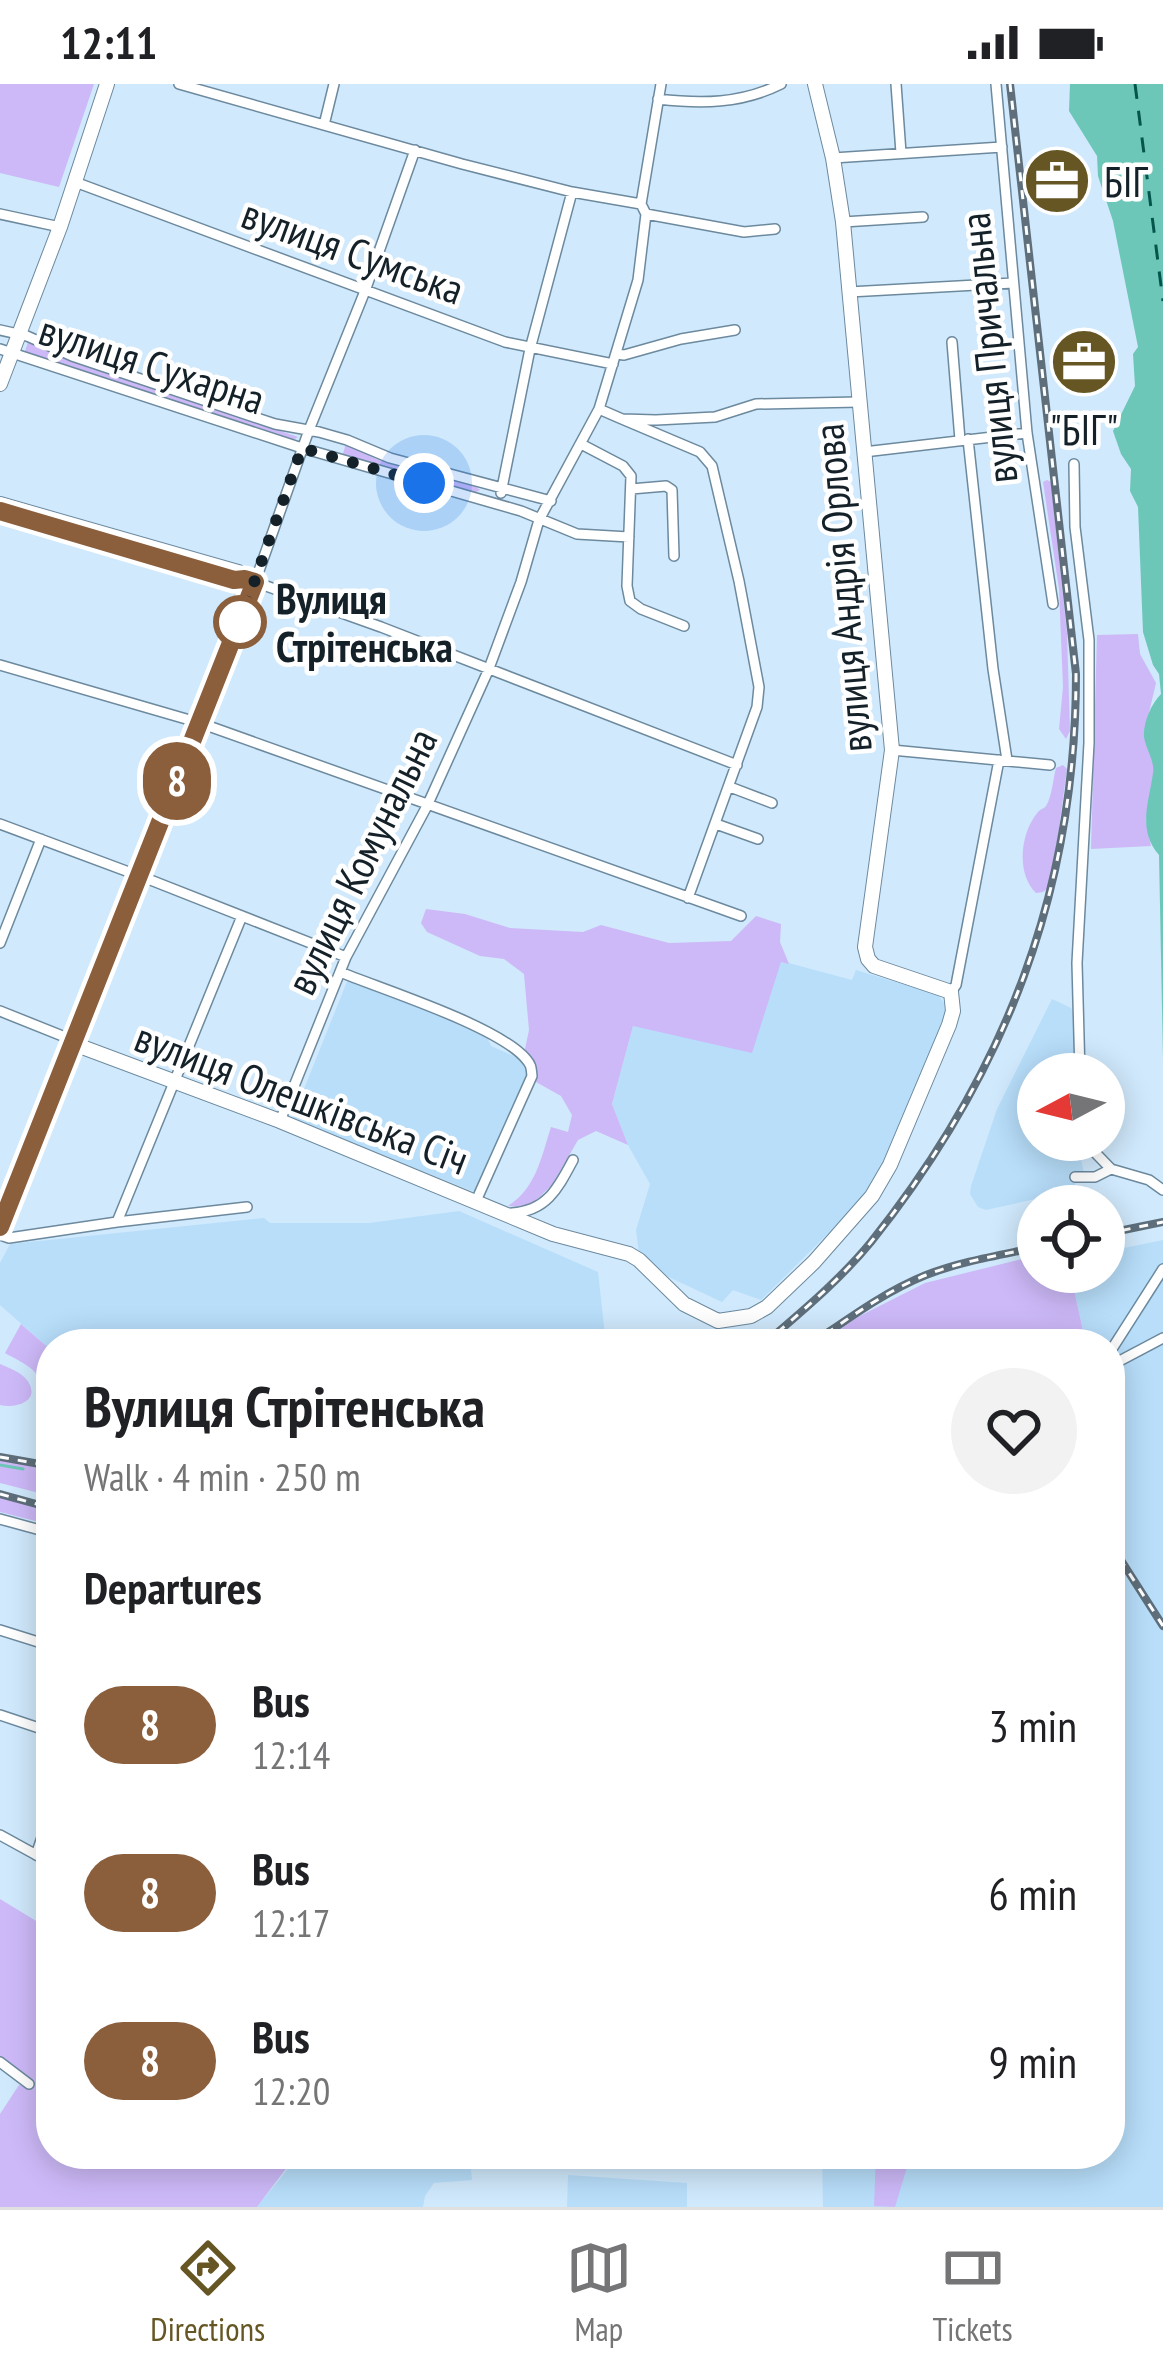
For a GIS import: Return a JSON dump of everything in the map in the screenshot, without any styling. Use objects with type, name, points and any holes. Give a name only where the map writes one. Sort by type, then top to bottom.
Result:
[{"type":"street","points":[[0,384],[6,351],[19,334],[60,227],[107,84]]},
{"type":"street","points":[[179,84],[572,192],[744,232],[775,230]]},
{"type":"street","points":[[324,125],[334,84]]},
{"type":"street","name":"вулиця Комунальна","points":[[280,1121],[346,957],[427,806],[488,671],[538,520],[599,409],[638,280],[661,84]]},
{"type":"street","points":[[658,99],[711,104],[781,84]]},
{"type":"street","name":"вулиця Андрія Орлова","points":[[815,84],[843,222],[892,750],[866,932],[868,959],[881,970],[951,992]]},
{"type":"street","points":[[896,84],[901,153]]},
{"type":"street","name":"вулиця Причальна","points":[[996,84],[1027,433],[1053,604]]},
{"type":"street","points":[[833,158],[1002,147]]},
{"type":"street","points":[[247,1208],[9,1238],[0,1231],[200,723],[415,150]]},
{"type":"street","name":"вулиця Сумська","points":[[75,182],[530,349],[615,359],[681,339],[735,330]]},
{"type":"street","points":[[498,504],[530,349],[572,192]]},
{"type":"street","points":[[0,214],[60,227]]},
{"type":"street","points":[[843,222],[923,217]]},
{"type":"street","points":[[849,292],[1013,284]]},
{"type":"street","name":"вулиця Сухарна","points":[[0,330],[275,424],[347,440],[390,458],[551,501]]},
{"type":"street","points":[[506,1214],[553,1234],[628,1254],[684,1304],[718,1321],[751,1316],[767,1307],[872,1196],[890,1165],[949,1025],[951,992],[1003,760],[952,342]]},
{"type":"street","name":"вулиця Сухарна","points":[[6,351],[590,536],[629,537]]},
{"type":"street","points":[[622,419],[715,417],[756,404],[859,402]]},
{"type":"street","points":[[599,409],[700,452],[712,466],[760,696],[688,898]]},
{"type":"street","points":[[864,452],[1027,433]]},
{"type":"street","points":[[581,444],[627,469],[631,476],[630,601],[684,626]]},
{"type":"street","points":[[1074,464],[1075,527],[1089,640],[1089,743],[1076,963],[1079,1053]]},
{"type":"street","points":[[631,489],[671,488],[674,556]]},
{"type":"street","points":[[0,508],[234,580],[250,580],[737,765]]},
{"type":"street","points":[[0,665],[200,723],[741,916]]},
{"type":"street","points":[[892,750],[1050,765]]},
{"type":"street","points":[[730,787],[772,803]]},
{"type":"street","points":[[0,824],[346,957]]},
{"type":"street","points":[[716,824],[758,839]]},
{"type":"street","points":[[0,943],[40,839]]},
{"type":"street","points":[[117,1222],[242,916]]},
{"type":"street","points":[[340,972],[467,1022],[528,1061],[532,1076],[476,1202]]},
{"type":"street","name":"вулиця Олешківська Січ","points":[[0,1011],[506,1214]]},
{"type":"street","points":[[506,1214],[526,1213],[544,1202],[573,1160]]},
{"type":"street","points":[[1103,1161],[1111,1169],[1148,1180],[1163,1190]]},
{"type":"street","points":[[1075,1177],[1094,1177],[1111,1169]]},
{"type":"street","points":[[1125,1329],[1163,1269]]},
{"type":"street","points":[[1125,1357],[1163,1338]]},
{"type":"street","points":[[0,1519],[36,1528]]},
{"type":"street","points":[[0,1630],[36,1641]]},
{"type":"street","points":[[0,1715],[36,1727]]},
{"type":"street","points":[[0,1835],[36,1855]]},
{"type":"street","points":[[0,2062],[29,2084]]},
{"type":"shaded area","points":[[0,84],[94,84],[59,187],[0,173]]},
{"type":"shaded area","points":[[1070,84],[1163,84],[1163,1058],[1159,855],[1146,826],[1153,769],[1144,737],[1148,714],[1161,694],[1159,674],[1143,632],[1138,507],[1130,491],[1131,469],[1113,431],[1135,386],[1133,354],[1138,347],[1097,156],[1069,111]]},
{"type":"shaded area","points":[[28,342],[298,437],[293,440],[24,354]]},
{"type":"shaded area","points":[[346,443],[376,459],[480,490],[474,493],[342,457]]},
{"type":"shaded area","points":[[1043,482],[1051,482],[1067,633],[1070,731],[1066,739],[1059,729],[1063,687],[1059,589]]},
{"type":"shaded area","points":[[1138,634],[1140,654],[1156,683],[1144,734],[1155,769],[1146,821],[1151,846],[1091,849],[1097,635]]},
{"type":"shaded area","points":[[1063,765],[1067,769],[1056,851],[1048,888],[1036,893],[1025,875],[1024,842],[1032,821],[1048,802],[1056,768]]},
{"type":"shaded area","points":[[426,909],[465,914],[510,928],[583,932],[601,925],[669,943],[731,941],[756,916],[781,924],[780,942],[789,964],[781,962],[752,1053],[633,1026],[612,1104],[628,1145],[596,1131],[578,1140],[552,1185],[529,1207],[508,1206],[531,1181],[551,1127],[568,1132],[572,1115],[561,1096],[536,1082],[536,1069],[525,1049],[529,1030],[524,974],[504,959],[480,956],[427,932],[421,923]]},
{"type":"shaded area","points":[[781,961],[852,980],[856,970],[938,995],[946,1017],[870,1192],[761,1300],[733,1290],[722,1302],[656,1271],[639,1254],[636,1230],[650,1184],[612,1104],[633,1026]]},
{"type":"shaded area","points":[[348,979],[467,1025],[491,1046],[525,1061],[528,1079],[477,1193],[292,1119]]},
{"type":"shaded area","points":[[1052,999],[1071,1008],[1074,1053],[1025,1053]]},
{"type":"shaded area","points":[[1017,1069],[1017,1161],[1081,1161],[1084,1173],[1074,1179],[1075,1185],[1017,1185],[1017,1203],[986,1210],[978,1207],[971,1186],[997,1109]]},
{"type":"shaded area","points":[[459,1211],[598,1272],[604,1329],[36,1329],[36,1337],[0,1305],[0,1263],[10,1244],[264,1218],[270,1223],[369,1223]]},
{"type":"shaded area","points":[[1163,1240],[1163,2207],[823,2207],[822,2169],[1125,2169],[1125,1329],[1083,1329],[1075,1293],[1125,1293],[1125,1248]]},
{"type":"shaded area","points":[[1017,1260],[1017,1293],[1075,1293],[1083,1329],[836,1329],[925,1283]]},
{"type":"shaded area","points":[[21,1324],[36,1337],[36,1374],[26,1365],[5,1353]]},
{"type":"shaded area","points":[[0,1364],[27,1380],[31,1393],[25,1402],[0,1405]]},
{"type":"shaded area","points":[[0,1454],[36,1460],[36,1492],[0,1483]]},
{"type":"shaded area","points":[[0,1497],[36,1507],[36,1521],[0,1512]]},
{"type":"shaded area","points":[[0,1899],[36,1921],[36,2169],[286,2169],[257,2207],[0,2207],[0,2114],[19,2085],[32,2088],[31,2081],[0,2056]]},
{"type":"shaded area","points":[[288,2169],[471,2169],[472,2180],[434,2183],[423,2207],[257,2207]]},
{"type":"shaded area","points":[[875,2169],[906,2169],[895,2207],[874,2206]]},
{"type":"shaded area","points":[[568,2175],[687,2183],[687,2207],[567,2207]]},
{"type":"waterway","points":[[0,1465],[23,1469]]},
{"type":"ferry route","points":[[1135,84],[1163,301]]},
{"type":"railway","points":[[781,1329],[871,1242],[960,1113],[1024,976],[1063,831],[1073,754],[1076,674],[1010,84]]},
{"type":"railway","points":[[1125,1230],[1163,1222]]},
{"type":"railway","points":[[834,1329],[926,1275],[1017,1252]]},
{"type":"railway","points":[[0,1457],[36,1463]]},
{"type":"railway","points":[[0,1494],[36,1504]]},
{"type":"railway","points":[[1125,1566],[1163,1626]]},
{"type":"bus line","name":"8","points":[[0,511],[234,580],[255,582],[0,1227]]},
{"type":"place","name":"БІГ","points":[[1057,181]]},
{"type":"place","name":"\"БІГ\"","points":[[1084,362]]},
{"type":"place","name":"Вулиця Стрітенська","points":[[240,622]]},
{"type":"route","points":[[240,622],[302,448],[424,483]]}]
